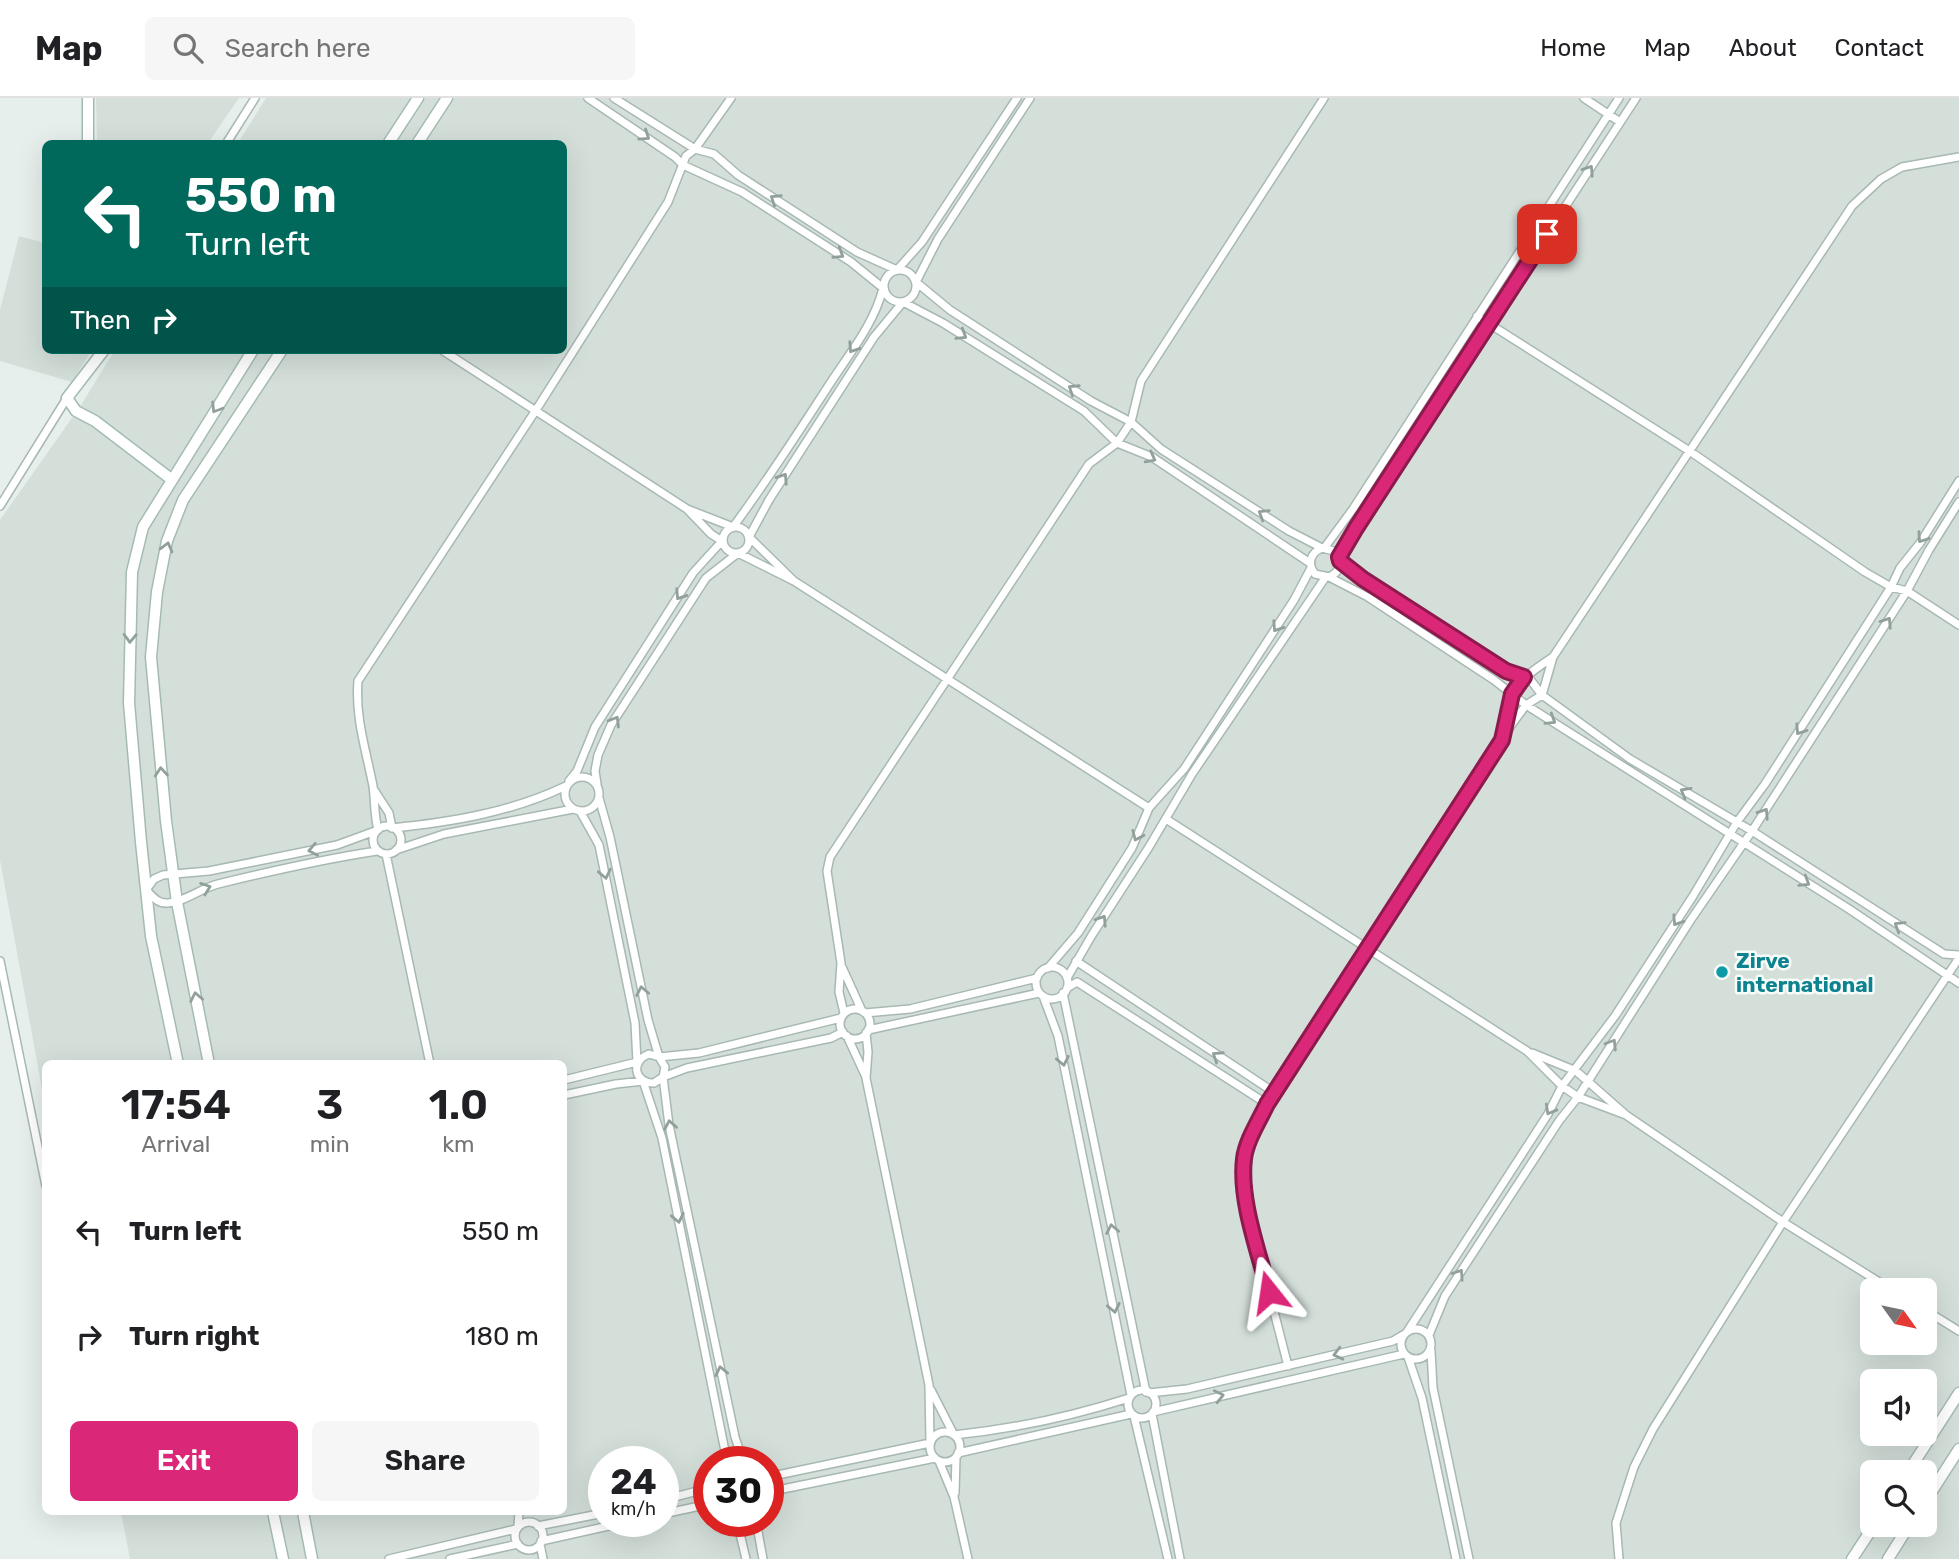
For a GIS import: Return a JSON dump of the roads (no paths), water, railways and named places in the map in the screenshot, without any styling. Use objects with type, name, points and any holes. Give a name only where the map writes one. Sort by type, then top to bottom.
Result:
[{"type":"street","points":[[88,98],[88,140]]},
{"type":"street","points":[[229,140],[255,98]]},
{"type":"street","points":[[391,140],[418,98]]},
{"type":"street","points":[[420,140],[447,98]]},
{"type":"street","points":[[588,98],[683,165],[741,192],[851,262],[883,288],[892,300],[903,302],[943,323],[1084,411],[1117,443],[1152,457],[1311,566],[1315,574],[1368,597],[1526,705],[1849,909],[1959,983]]},
{"type":"street","points":[[614,98],[695,149],[714,154],[738,175],[858,252],[897,270],[907,271],[915,282],[950,310],[1091,401],[1130,422],[1161,450],[1289,531],[1334,551],[1363,579],[1506,671],[1529,678],[1542,695],[1630,760],[1752,831],[1944,954],[1959,957],[1783,1222],[1653,1429],[1634,1467],[1616,1523],[1619,1559]]},
{"type":"street","points":[[377,851],[373,840],[378,830],[373,811],[374,790],[356,703],[358,681],[536,410],[668,202],[686,156],[695,149],[731,98]]},
{"type":"street","points":[[724,1446],[664,1148],[643,1081],[636,1073],[635,1023],[599,845],[577,810],[565,798],[568,784],[577,771],[595,727],[693,573],[722,541],[726,531],[733,527],[764,486],[866,328],[881,299],[888,275],[897,270],[922,242],[1017,98]]},
{"type":"street","points":[[739,1446],[674,1146],[663,1077],[665,1067],[659,1057],[648,1020],[610,837],[599,797],[595,771],[598,755],[611,725],[706,578],[747,547],[749,537],[769,500],[874,337],[903,302],[914,294],[915,282],[938,239],[1030,98]]},
{"type":"street","points":[[968,1559],[954,1497],[937,1459],[930,1450],[929,1385],[866,1078],[840,1025],[843,1016],[839,992],[841,963],[827,871],[830,857],[1089,464],[1117,443],[1130,422],[1141,382],[1324,98]]},
{"type":"street","points":[[1584,98],[1620,122]]},
{"type":"street","points":[[567,1079],[637,1062],[649,1054],[659,1057],[699,1053],[843,1016],[853,1009],[863,1012],[910,1009],[1037,978],[1048,968],[1078,933],[1132,848],[1150,808],[1184,769],[1294,600],[1311,566],[1313,554],[1323,547],[1383,462],[1619,98]]},
{"type":"street","points":[[1180,1559],[1152,1413],[1155,1403],[1147,1392],[1122,1282],[1065,990],[1067,978],[1192,774],[1327,577],[1336,573],[1356,528],[1636,98]]},
{"type":"street","points":[[1003,119],[1012,125]]},
{"type":"street","points":[[1289,1366],[1250,1218],[1245,1189],[1244,1158],[1267,1104],[1502,740],[1526,705],[1542,695],[1553,657],[1852,206],[1881,179],[1902,167],[1957,159]]},
{"type":"street","points":[[1477,316],[1691,452],[1891,587],[1907,591],[1959,625]]},
{"type":"street","points":[[0,506],[66,398],[101,354]]},
{"type":"street","points":[[177,1060],[151,936],[146,890],[129,702],[132,572],[144,527],[171,479],[250,354]]},
{"type":"street","points":[[208,1060],[172,873],[151,657],[159,579],[167,541],[183,500],[279,354]]},
{"type":"street","points":[[448,354],[687,509],[741,528],[794,580]]},
{"type":"street","points":[[66,398],[76,411],[95,421],[171,479]]},
{"type":"street","points":[[1383,462],[1394,469]]},
{"type":"street","points":[[1456,1559],[1422,1398],[1401,1344],[1405,1334],[1548,1114],[1563,1086],[1576,1071],[1693,896],[1737,822],[1765,784],[1891,587],[1899,568],[1920,542],[1959,481]]},
{"type":"street","points":[[1469,1559],[1433,1388],[1432,1345],[1429,1335],[1445,1296],[1559,1121],[1588,1082],[1690,921],[1752,831],[1907,591],[1959,502]]},
{"type":"street","points":[[687,509],[711,534],[722,541],[726,549],[794,580],[1150,808]]},
{"type":"street","points":[[1434,640],[1441,629]]},
{"type":"street","points":[[1502,740],[1512,694],[1524,677],[1553,657]]},
{"type":"street","points":[[1218,716],[1227,722]]},
{"type":"street","points":[[146,890],[154,879],[172,873],[209,871],[337,845],[388,827],[436,824],[508,808],[540,799],[574,778],[586,776],[597,784]]},
{"type":"street","points":[[374,790],[389,813],[393,828],[400,838],[396,850]]},
{"type":"street","points":[[146,890],[157,901],[165,904],[177,902],[215,884],[338,857],[377,851],[386,854],[444,834],[592,808],[599,797]]},
{"type":"street","points":[[508,808],[511,821]]},
{"type":"street","points":[[1166,819],[1527,1051],[1576,1071],[1626,1115],[1783,1222],[1873,1278]]},
{"type":"street","points":[[386,854],[429,1060]]},
{"type":"street","points":[[1849,909],[1856,899]]},
{"type":"street","points":[[0,961],[42,1166]]},
{"type":"street","points":[[1076,961],[1275,1093]]},
{"type":"street","points":[[841,963],[869,1021],[866,1078]]},
{"type":"street","points":[[1048,968],[1061,970],[1067,978]]},
{"type":"street","points":[[1037,978],[1036,983],[1058,1036],[1110,1284],[1130,1397],[1128,1406],[1133,1415],[1168,1559]]},
{"type":"street","points":[[567,1094],[616,1084],[643,1081],[654,1083],[687,1068],[845,1034],[859,1038],[867,1031],[1041,994],[1052,999],[1077,982],[1267,1104]]},
{"type":"street","points":[[1527,1051],[1578,1097],[1626,1115]]},
{"type":"street","points":[[664,1148],[674,1146]]},
{"type":"street","points":[[686,1257],[697,1255]]},
{"type":"street","points":[[1110,1284],[1122,1282]]},
{"type":"street","points":[[1937,1317],[1959,1331]]},
{"type":"street","points":[[701,1330],[712,1327]]},
{"type":"street","points":[[784,1474],[930,1443],[936,1434],[942,1432],[954,1435],[1011,1427],[1098,1408],[1140,1391],[1187,1389],[1289,1366],[1393,1341],[1420,1329],[1429,1335]]},
{"type":"street","points":[[784,1489],[937,1459],[948,1461],[957,1455],[1133,1415],[1145,1418],[1152,1413],[1406,1356],[1419,1360],[1431,1350]]},
{"type":"street","points":[[929,1385],[959,1441],[954,1497]]},
{"type":"street","points":[[1917,1460],[1959,1393]]},
{"type":"street","points":[[719,1414],[730,1411]]},
{"type":"street","points":[[1937,1484],[1959,1450]]},
{"type":"street","points":[[1445,1504],[1457,1501]]},
{"type":"street","points":[[274,1515],[283,1559]]},
{"type":"street","points":[[304,1515],[312,1559]]},
{"type":"street","points":[[519,1515],[515,1537],[527,1559]]},
{"type":"street","points":[[532,1515],[542,1533],[540,1542],[543,1559]]},
{"type":"street","points":[[389,1559],[517,1528],[529,1522],[537,1525],[588,1516]]},
{"type":"street","points":[[450,1559],[519,1545],[529,1549],[540,1542],[588,1531]]},
{"type":"street","points":[[741,1537],[746,1559]]},
{"type":"street","points":[[759,1537],[763,1559]]},
{"type":"street","points":[[1852,1559],[1866,1537]]},
{"type":"street","points":[[1888,1559],[1902,1537]]},
{"type":"street","points":[[1166,1548],[1177,1546]]},
{"type":"place","name":"Zirve international","points":[[1722,972]]}]
